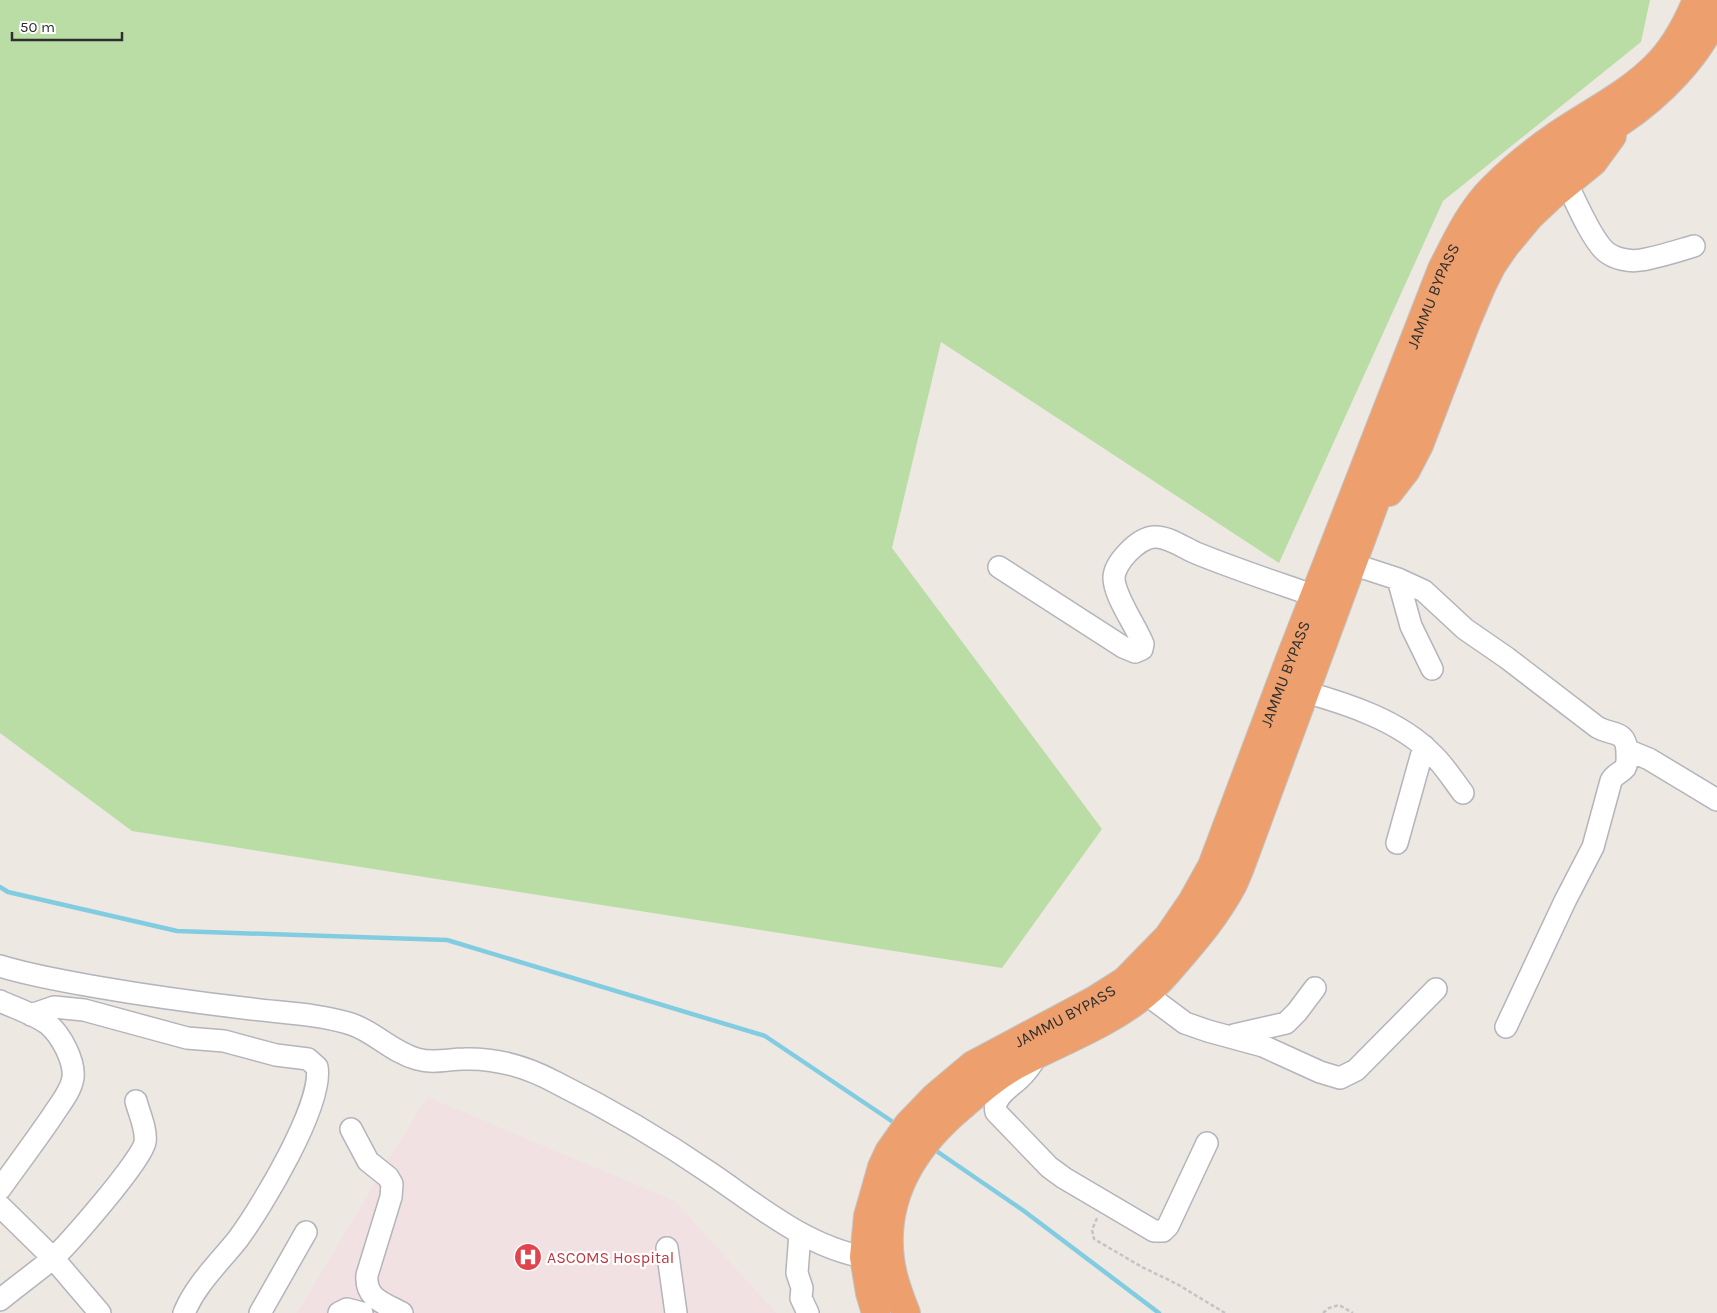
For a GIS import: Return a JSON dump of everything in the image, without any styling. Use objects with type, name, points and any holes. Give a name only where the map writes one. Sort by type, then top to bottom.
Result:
[{"type":"highway","name":"JAMMU BYPASS","points":[[876,1313],[870,1293],[877,1259],[888,1233],[898,1161],[922,1147],[939,1126],[946,1104],[973,1065],[1095,1000],[1125,981],[1168,937],[1192,902],[1212,866],[1314,596],[1442,269],[1462,229],[1491,190],[1516,168],[1556,136],[1624,94],[1656,67],[1673,46],[1688,22],[1697,0]]},
{"type":"highway","name":"JAMMU BYPASS","points":[[946,1104],[1127,1007],[1146,994],[1178,960],[1213,917],[1232,886],[1245,854],[1447,307],[1468,262],[1508,205],[1533,182],[1623,121],[1660,90],[1692,57],[1712,26],[1717,12]]},
{"type":"highway","points":[[1373,507],[1395,486],[1419,445],[1467,320],[1492,265],[1530,216],[1593,162],[1623,121]]},
{"type":"highway","name":"JAMMU BYPASS","points":[[877,1259],[898,1291],[906,1313]]},
{"type":"street","points":[[1567,184],[1598,242],[1605,251],[1612,255],[1627,260],[1640,260],[1694,246]]},
{"type":"street","points":[[999,567],[1123,647],[1135,652],[1142,650],[1143,644],[1115,587],[1115,572],[1135,545],[1149,538],[1166,539],[1196,553],[1314,596]]},
{"type":"street","points":[[1352,564],[1398,579],[1424,591],[1465,629],[1507,658],[1597,727],[1603,731],[1620,735],[1624,739],[1627,750],[1625,767],[1611,781],[1593,847],[1506,1027]]},
{"type":"street","points":[[1398,579],[1411,626],[1432,669]]},
{"type":"street","points":[[1305,692],[1355,707],[1382,720],[1424,746],[1444,766],[1463,794]]},
{"type":"street","points":[[1397,843],[1424,746]]},
{"type":"street","points":[[1627,750],[1649,760],[1717,800]]},
{"type":"street","points":[[0,966],[45,978],[119,991],[298,1014],[351,1024],[368,1031],[400,1053],[419,1060],[441,1062],[489,1058],[512,1064],[553,1080],[618,1116],[710,1173],[800,1233],[838,1250],[877,1259]]},
{"type":"street","points":[[1229,1036],[1286,1023],[1315,988]]},
{"type":"street","points":[[1146,994],[1185,1023],[1262,1046],[1320,1072],[1340,1078],[1356,1070],[1436,989]]},
{"type":"street","points":[[0,1001],[49,1025],[65,1045],[72,1067],[73,1078],[61,1103],[0,1189]]},
{"type":"street","points":[[31,1015],[54,1008],[84,1010],[179,1036],[236,1043],[276,1055],[308,1059],[317,1067],[318,1081],[309,1110],[286,1161],[248,1225],[194,1293],[184,1313]]},
{"type":"street","points":[[1039,1054],[1029,1070],[998,1100],[995,1108],[996,1112],[1048,1166],[1104,1203],[1154,1231],[1163,1231],[1168,1226],[1207,1143]]},
{"type":"street","points":[[0,1300],[53,1258],[109,1195],[142,1151],[145,1135],[136,1101]]},
{"type":"street","points":[[351,1129],[368,1161],[388,1177],[392,1184],[391,1197],[367,1275],[367,1287],[373,1296],[402,1313]]},
{"type":"street","points":[[0,1206],[53,1258],[100,1313]]},
{"type":"street","points":[[260,1313],[306,1232]]},
{"type":"street","points":[[800,1233],[798,1278],[802,1288],[824,1313]]},
{"type":"street","points":[[667,1248],[676,1313]]},
{"type":"street","points":[[802,1288],[801,1298],[808,1313]]},
{"type":"street","points":[[339,1313],[347,1309],[362,1313]]},
{"type":"path","points":[[1104,1203],[1092,1230],[1094,1239],[1225,1313]]},
{"type":"path","points":[[1323,1313],[1329,1308],[1339,1305],[1353,1313]]},
{"type":"shaded area","name":"ASCOMS Hospital","points":[[427,1097],[675,1201],[776,1313],[297,1313]]},
{"type":"green space","points":[[0,0],[1650,0],[1641,42],[1443,201],[1279,563],[941,342],[892,548],[1102,829],[1002,968],[132,831],[0,733]]},
{"type":"waterway","points":[[0,887],[8,892],[177,931],[447,940],[765,1036],[896,1124]]},
{"type":"waterway","points":[[932,1148],[1024,1211],[1159,1313]]},
{"type":"place","name":"ASCOMS Hospital","points":[[528,1257]]}]
